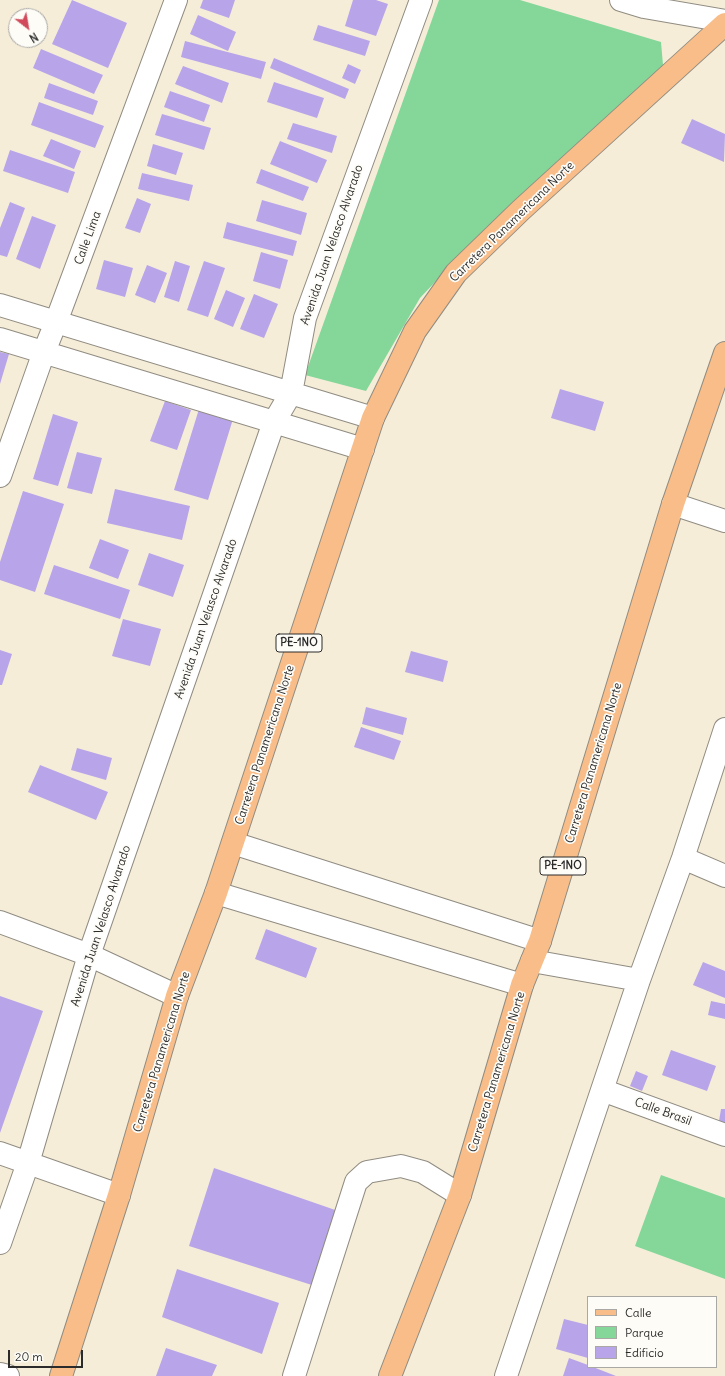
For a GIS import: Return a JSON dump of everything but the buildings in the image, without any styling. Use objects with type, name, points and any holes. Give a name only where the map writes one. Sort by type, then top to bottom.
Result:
[{"type":"main road","name":"Carretera Panamericana Norte","points":[[61,1376],[119,1195],[177,996],[216,893],[373,418],[415,331],[456,273],[521,210],[725,23]]},
{"type":"main road","name":"Carretera Panamericana Norte","points":[[390,1376],[460,1195],[522,985],[540,941],[673,504],[725,353]]},
{"type":"street","name":"Calle Lima","points":[[0,476],[44,352],[176,0]]},
{"type":"street","name":"Avenida Juan Velasco Alvarado","points":[[0,1243],[28,1163],[89,955],[274,422],[291,393],[304,318],[421,0]]},
{"type":"street","points":[[621,0],[646,3],[725,23]]},
{"type":"street","points":[[0,305],[373,418]]},
{"type":"street","points":[[0,338],[363,449]]},
{"type":"street","points":[[673,504],[725,521]]},
{"type":"street","points":[[512,1374],[602,1090],[639,980],[683,858],[725,729]]},
{"type":"street","points":[[232,843],[540,941]]},
{"type":"street","points":[[683,858],[725,876]]},
{"type":"street","points":[[216,893],[522,985]]},
{"type":"street","points":[[0,922],[89,955],[177,996]]},
{"type":"street","points":[[532,961],[639,980]]},
{"type":"street","name":"Calle Brasil","points":[[602,1090],[725,1135]]},
{"type":"street","points":[[0,1153],[119,1195]]},
{"type":"street","points":[[294,1376],[356,1182],[367,1172],[401,1166],[423,1172],[460,1195]]},
{"type":"street","points":[[0,1374],[8,1376]]},
{"type":"green space","points":[[439,0],[520,0],[661,42],[663,65],[655,81],[486,228],[420,298],[366,391],[305,375]]},
{"type":"green space","points":[[661,1175],[725,1198],[725,1279],[635,1246]]}]
